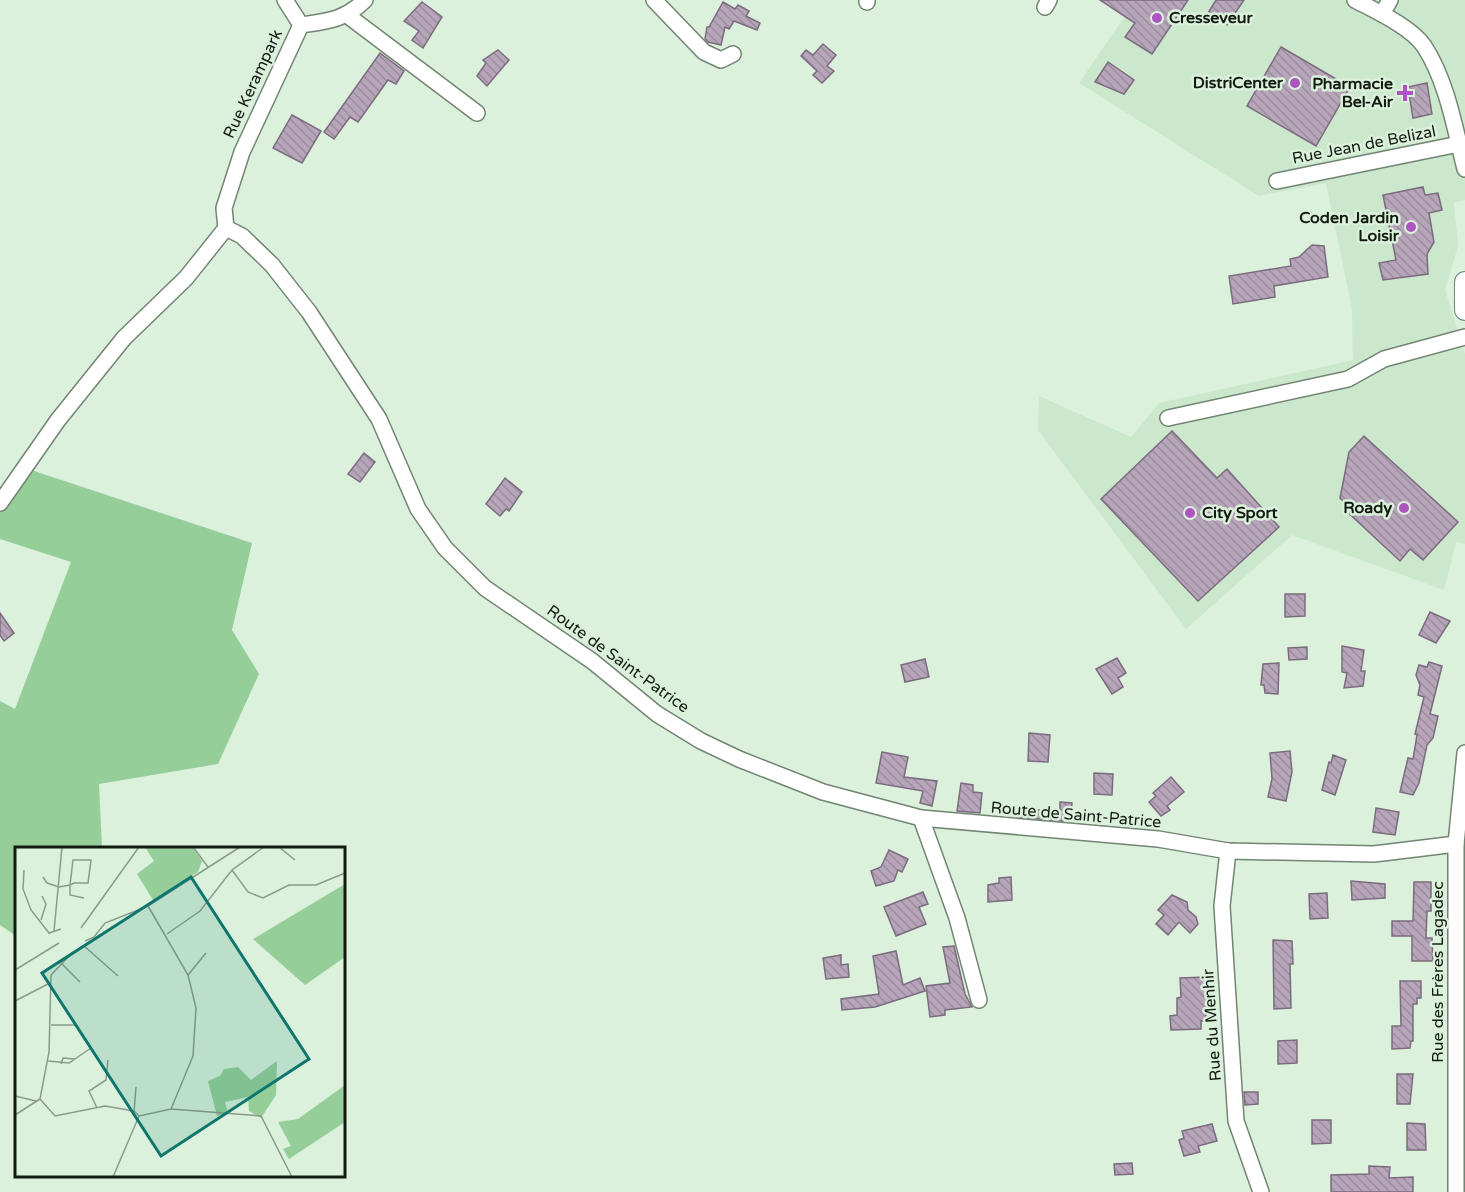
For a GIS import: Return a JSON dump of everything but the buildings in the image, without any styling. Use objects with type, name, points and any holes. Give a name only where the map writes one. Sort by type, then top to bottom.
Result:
[{"type":"main road","points":[[1465,282],[1465,310]]},
{"type":"street","points":[[285,0],[301,25]]},
{"type":"street","name":"Rue Kerampark","points":[[226,228],[224,208],[242,152],[301,25],[347,15],[365,0]]},
{"type":"street","points":[[654,0],[704,52],[721,60],[733,54]]},
{"type":"street","points":[[1355,0],[1396,22],[1424,45],[1443,89],[1465,170]]},
{"type":"street","points":[[1382,14],[1390,0]]},
{"type":"street","points":[[347,15],[477,113]]},
{"type":"street","name":"Rue Jean de Belizal","points":[[1276,181],[1459,144]]},
{"type":"street","points":[[0,503],[58,420],[124,338],[186,278],[226,228]]},
{"type":"street","name":"Route de Saint-Patrice","points":[[226,228],[242,236],[272,265],[309,312],[379,419],[418,509],[445,548],[485,588],[592,661],[657,714],[702,741],[739,759],[823,792],[921,818],[1158,840],[1228,851],[1374,854],[1456,844]]},
{"type":"street","points":[[1168,418],[1348,379],[1384,359],[1465,337]]},
{"type":"street","name":"Rue des Frères Lagadec","points":[[1456,1192],[1456,844],[1465,753]]},
{"type":"street","points":[[921,818],[957,918],[979,1000]]},
{"type":"street","name":"Rue du Menhir","points":[[1228,851],[1222,906],[1236,1121],[1261,1192]]},
{"type":"shaded area","points":[[1136,0],[1465,0],[1465,200],[1454,203],[1458,246],[1445,290],[1465,354],[1465,544],[1456,542],[1444,590],[1292,535],[1186,629],[1038,430],[1039,396],[1131,437],[1159,403],[1353,360],[1352,309],[1326,183],[1259,196],[1079,83]]},
{"type":"green space","points":[[16,465],[252,543],[232,630],[259,674],[218,764],[99,784],[102,847],[15,847],[15,935],[0,925],[0,701],[15,709],[71,562],[0,539],[0,511]]},
{"type":"place","name":"Cresseveur","points":[[1157,18]]},
{"type":"place","name":"DistriCenter","points":[[1295,83]]},
{"type":"place","name":"Pharmacie Bel-Air","points":[[1405,93]]},
{"type":"place","name":"Coden Jardin Loisir","points":[[1411,227]]},
{"type":"place","name":"Roady","points":[[1404,508]]},
{"type":"place","name":"City Sport","points":[[1190,513]]}]
